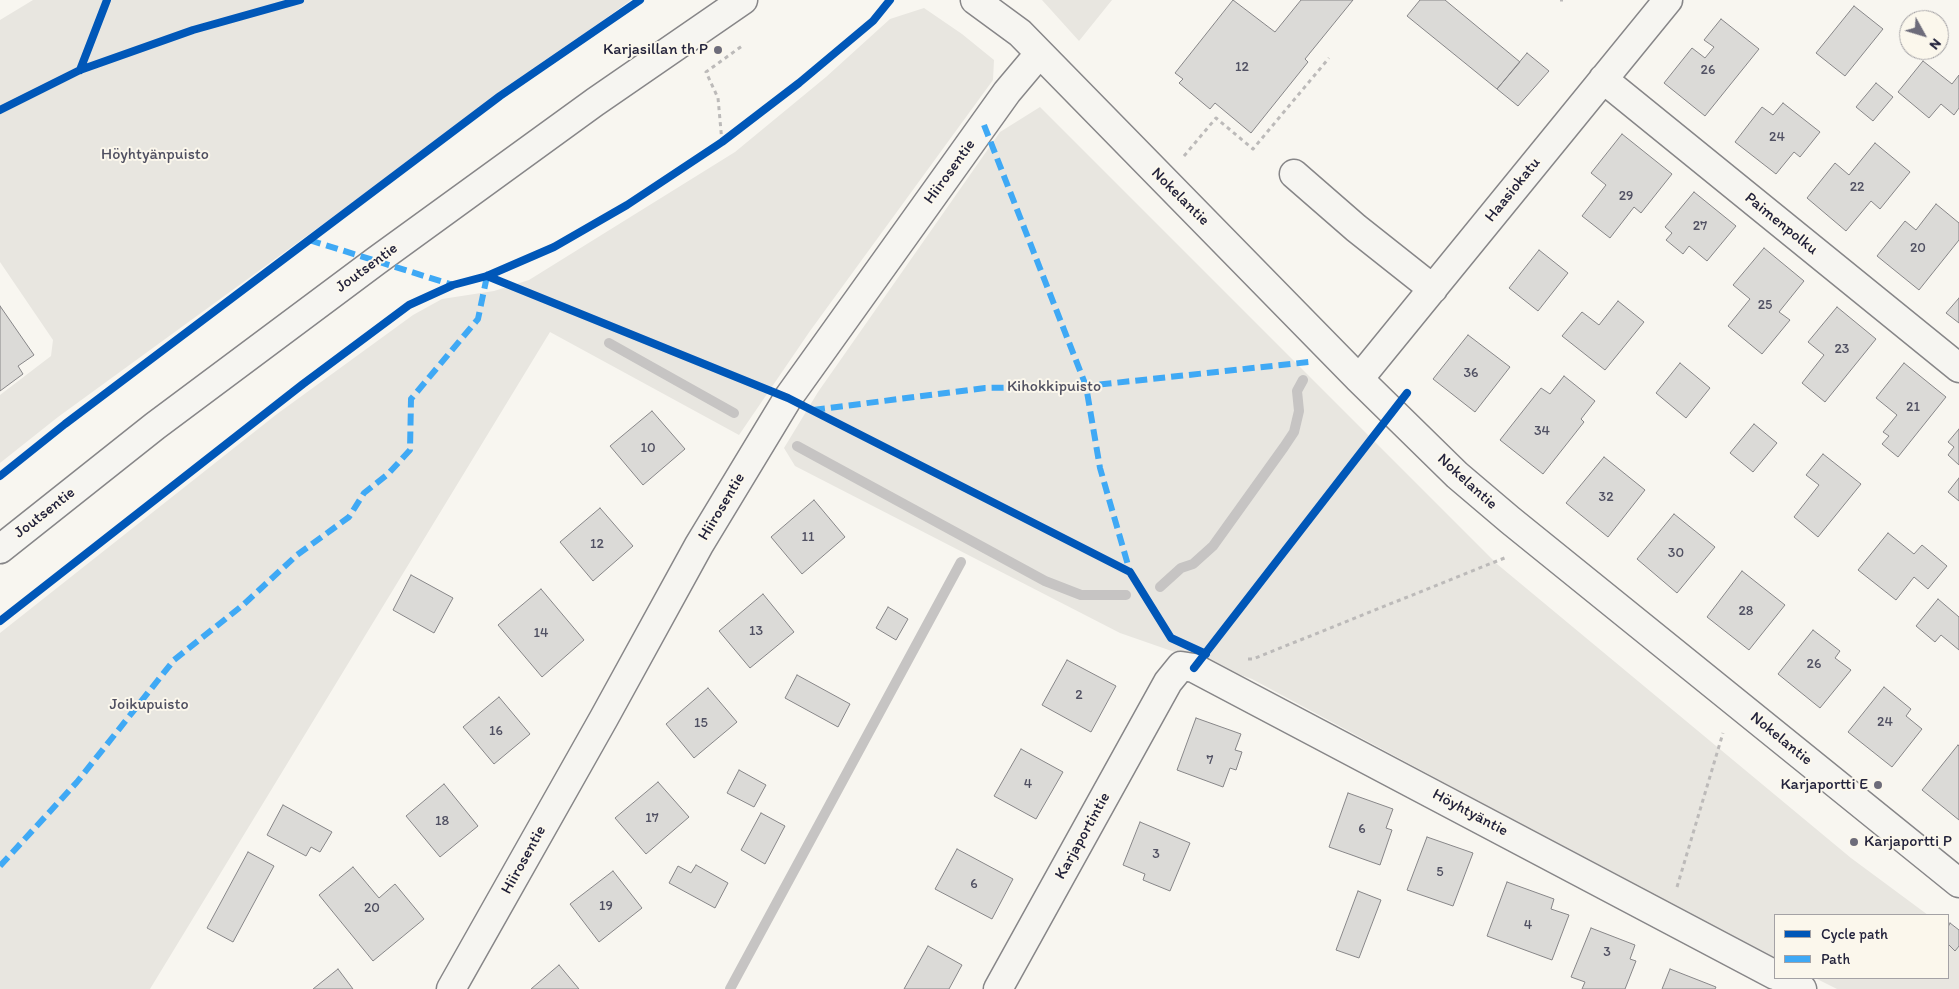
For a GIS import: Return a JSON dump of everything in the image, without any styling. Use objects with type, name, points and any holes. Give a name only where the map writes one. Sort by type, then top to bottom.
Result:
[{"type":"street","name":"Joutsentie","points":[[0,548],[155,426],[368,267],[595,102],[743,0]]},
{"type":"street","name":"Nokelantie","points":[[975,0],[1020,33]]},
{"type":"street","name":"Nokelantie","points":[[998,0],[1020,33],[1039,54],[1359,380],[1457,475],[1959,883]]},
{"type":"street","name":"Haasiokatu","points":[[1359,380],[1668,0]]},
{"type":"street","name":"Hiirosentie","points":[[451,989],[699,545],[788,398],[1007,92],[1039,54]]},
{"type":"street","name":"Paimenpolku","points":[[1603,78],[1959,368]]},
{"type":"street","points":[[1294,174],[1356,228],[1433,289]]},
{"type":"street","name":"Höyhtyäntie","points":[[1168,682],[1181,666],[1194,668],[1774,974]]},
{"type":"street","name":"Karjaportintie","points":[[998,989],[1168,682]]},
{"type":"street","points":[[1783,979],[1802,989]]},
{"type":"path","points":[[722,142],[718,98],[706,72],[742,46]]},
{"type":"path","points":[[1181,160],[1216,118],[1253,149],[1329,58]]},
{"type":"path","points":[[714,147],[730,136]]},
{"type":"path","points":[[1244,659],[1253,659],[1514,554]]},
{"type":"path","points":[[1668,918],[1726,725]]},
{"type":"green space","name":"Höyhtyänpuisto","points":[[33,0],[631,0],[58,417],[0,463],[0,395],[51,356],[53,340],[0,262],[0,20]]},
{"type":"green space","points":[[1042,0],[1112,0],[1079,41]]},
{"type":"green space","name":"Joikupuisto","points":[[924,8],[962,34],[994,60],[993,80],[810,331],[739,435],[550,332],[150,989],[0,989],[0,633],[277,414],[413,315],[442,299],[494,291],[529,280],[735,152],[826,77],[890,19]]},
{"type":"green space","name":"Kihokkipuisto","points":[[1040,107],[1497,564],[1851,858],[1927,914],[1774,914],[1774,958],[1701,921],[1252,679],[1120,633],[795,466],[784,448],[818,392],[1000,132]]},
{"type":"green space","points":[[1949,931],[1959,938],[1959,989],[1837,989],[1817,979],[1949,979]]},
{"type":"building","points":[[1233,0],[1275,32],[1301,0],[1353,0],[1305,59],[1308,62],[1251,133],[1215,103],[1210,109],[1179,83],[1183,79],[1175,73]]},
{"type":"building","points":[[1420,0],[1445,0],[1520,62],[1497,89],[1407,16]]},
{"type":"building","points":[[1854,6],[1883,29],[1845,76],[1816,53]]},
{"type":"building","points":[[1721,19],[1759,49],[1705,116],[1664,83],[1692,48],[1705,58],[1714,47],[1704,40]]},
{"type":"building","points":[[1527,53],[1549,71],[1518,106],[1497,89]]},
{"type":"building","points":[[1923,61],[1952,84],[1959,75],[1959,108],[1954,115],[1941,104],[1929,118],[1898,92]]},
{"type":"building","points":[[1876,83],[1893,97],[1873,121],[1856,107]]},
{"type":"building","points":[[1783,103],[1820,132],[1800,157],[1794,152],[1776,174],[1735,142],[1762,107],[1773,115]]},
{"type":"building","points":[[1622,134],[1672,174],[1641,213],[1634,207],[1610,238],[1582,216],[1606,185],[1591,173]]},
{"type":"building","points":[[1875,143],[1910,172],[1880,209],[1871,201],[1846,231],[1807,198],[1835,163],[1849,175]]},
{"type":"building","points":[[1694,192],[1736,226],[1707,261],[1689,246],[1683,254],[1666,240],[1672,233],[1665,227]]},
{"type":"building","points":[[1936,204],[1959,223],[1959,240],[1919,290],[1877,256],[1905,221],[1916,230]]},
{"type":"building","points":[[1764,248],[1804,281],[1779,312],[1790,320],[1762,354],[1728,326],[1750,299],[1733,285]]},
{"type":"building","points":[[1539,250],[1568,273],[1538,311],[1509,288]]},
{"type":"building","points":[[1959,298],[1959,323],[1946,313]]},
{"type":"building","points":[[1618,301],[1644,322],[1605,370],[1562,336],[1582,312],[1599,325]]},
{"type":"building","points":[[0,306],[34,355],[18,366],[23,374],[0,391]]},
{"type":"building","points":[[1837,307],[1876,339],[1825,402],[1802,383],[1824,355],[1808,342]]},
{"type":"building","points":[[1468,335],[1510,367],[1475,412],[1433,379]]},
{"type":"building","points":[[1680,363],[1710,388],[1686,418],[1656,393]]},
{"type":"building","points":[[1904,363],[1946,397],[1898,457],[1882,444],[1889,436],[1883,432],[1897,415],[1876,398]]},
{"type":"building","points":[[1564,376],[1595,401],[1581,419],[1584,422],[1543,474],[1500,440],[1541,388],[1550,394]]},
{"type":"building","points":[[652,411],[685,449],[643,485],[610,446]]},
{"type":"building","points":[[1754,424],[1777,443],[1753,472],[1730,453]]},
{"type":"building","points":[[1959,429],[1959,465],[1948,455],[1954,447],[1948,442]]},
{"type":"building","points":[[1823,454],[1861,484],[1818,537],[1794,517],[1819,485],[1806,475]]},
{"type":"building","points":[[1604,457],[1645,490],[1608,537],[1566,503]]},
{"type":"building","points":[[1959,478],[1959,501],[1948,492]]},
{"type":"building","points":[[814,500],[845,537],[802,574],[771,537]]},
{"type":"building","points":[[600,508],[633,546],[593,581],[560,542]]},
{"type":"building","points":[[1674,514],[1715,547],[1677,593],[1637,559]]},
{"type":"building","points":[[1888,533],[1914,554],[1922,545],[1947,566],[1928,589],[1914,577],[1896,600],[1858,570]]},
{"type":"building","points":[[1742,571],[1785,605],[1749,650],[1707,617]]},
{"type":"building","points":[[411,575],[453,598],[434,633],[393,610]]},
{"type":"building","points":[[541,589],[584,640],[542,677],[498,625]]},
{"type":"building","points":[[763,594],[794,632],[750,668],[719,631]]},
{"type":"building","points":[[1938,599],[1959,617],[1959,650],[1941,635],[1935,642],[1916,626]]},
{"type":"building","points":[[888,607],[908,619],[896,640],[876,628]]},
{"type":"building","points":[[1813,630],[1840,651],[1835,658],[1851,670],[1820,708],[1778,674]]},
{"type":"building","points":[[1067,660],[1116,686],[1091,732],[1042,705]]},
{"type":"building","points":[[797,675],[850,704],[838,727],[785,698]]},
{"type":"building","points":[[1884,687],[1911,709],[1906,716],[1922,729],[1892,767],[1848,732]]},
{"type":"building","points":[[708,688],[737,722],[694,758],[666,724]]},
{"type":"building","points":[[499,697],[530,734],[494,764],[463,727]]},
{"type":"building","points":[[1196,718],[1241,734],[1235,750],[1242,752],[1236,770],[1230,768],[1223,787],[1177,770]]},
{"type":"building","points":[[1959,746],[1959,820],[1922,790]]},
{"type":"building","points":[[1021,749],[1063,772],[1036,819],[994,796]]},
{"type":"building","points":[[739,770],[766,785],[754,807],[727,793]]},
{"type":"building","points":[[658,782],[689,817],[646,854],[615,818]]},
{"type":"building","points":[[444,784],[478,826],[440,857],[406,816]]},
{"type":"building","points":[[1348,793],[1393,809],[1386,828],[1392,830],[1380,865],[1329,847]]},
{"type":"building","points":[[283,805],[332,832],[320,852],[311,847],[306,856],[267,835]]},
{"type":"building","points":[[761,813],[785,826],[765,864],[741,850]]},
{"type":"building","points":[[1140,822],[1190,843],[1170,891],[1143,880],[1145,874],[1123,865]]},
{"type":"building","points":[[1427,837],[1473,853],[1453,906],[1407,890]]},
{"type":"building","points":[[957,849],[1013,879],[992,919],[935,889]]},
{"type":"building","points":[[248,852],[274,866],[233,942],[207,928]]},
{"type":"building","points":[[696,865],[728,883],[715,908],[669,883],[678,866],[691,873]]},
{"type":"building","points":[[353,867],[379,898],[395,884],[424,919],[373,961],[319,895]]},
{"type":"building","points":[[613,871],[642,908],[599,942],[570,904]]},
{"type":"building","points":[[1507,882],[1554,899],[1551,909],[1569,915],[1552,960],[1487,936]]},
{"type":"building","points":[[1358,891],[1381,900],[1359,958],[1336,950]]},
{"type":"building","points":[[1950,923],[1959,930],[1959,946],[1955,951],[1949,945]]},
{"type":"building","points":[[1591,928],[1635,945],[1630,959],[1636,961],[1625,989],[1582,989],[1585,982],[1571,977]]},
{"type":"building","points":[[928,946],[962,965],[949,989],[904,989]]},
{"type":"building","points":[[559,965],[579,989],[531,989]]},
{"type":"building","points":[[338,969],[353,989],[313,989]]},
{"type":"building","points":[[1670,969],[1716,987],[1715,989],[1662,989]]},
{"type":"waterway","points":[[609,343],[734,413]]},
{"type":"waterway","points":[[1160,587],[1181,568],[1193,564],[1213,546],[1284,447],[1294,432],[1299,411],[1297,391],[1303,380]]},
{"type":"waterway","points":[[797,446],[1045,581],[1081,595],[1126,595]]},
{"type":"waterway","points":[[730,989],[961,562]]},
{"type":"marked path","points":[[984,125],[1086,386],[1100,468],[1130,572]]},
{"type":"marked path","points":[[309,240],[453,285]]},
{"type":"marked path","points":[[0,866],[77,782],[174,660],[243,605],[297,555],[349,517],[364,493],[388,474],[410,450],[411,399],[478,319],[487,276]]},
{"type":"marked path","points":[[813,410],[985,388],[1086,386],[1309,362]]},
{"type":"cycle path","points":[[80,70],[107,0]]},
{"type":"cycle path","points":[[0,110],[80,70],[193,30],[300,0]]},
{"type":"cycle path","points":[[0,476],[65,424],[500,96],[640,0]]},
{"type":"cycle path","points":[[0,621],[303,384],[409,305],[453,285],[487,276],[554,247],[627,205],[722,142],[799,83],[873,21],[890,0]]},
{"type":"cycle path","points":[[487,276],[788,398],[1130,572],[1171,638],[1206,654]]},
{"type":"cycle path","points":[[1194,668],[1407,393]]},
{"type":"place","name":"Karjasillan th P","points":[[718,50]]},
{"type":"place","name":"Karjaportti E","points":[[1878,785]]},
{"type":"place","name":"Karjaportti P","points":[[1854,842]]}]
